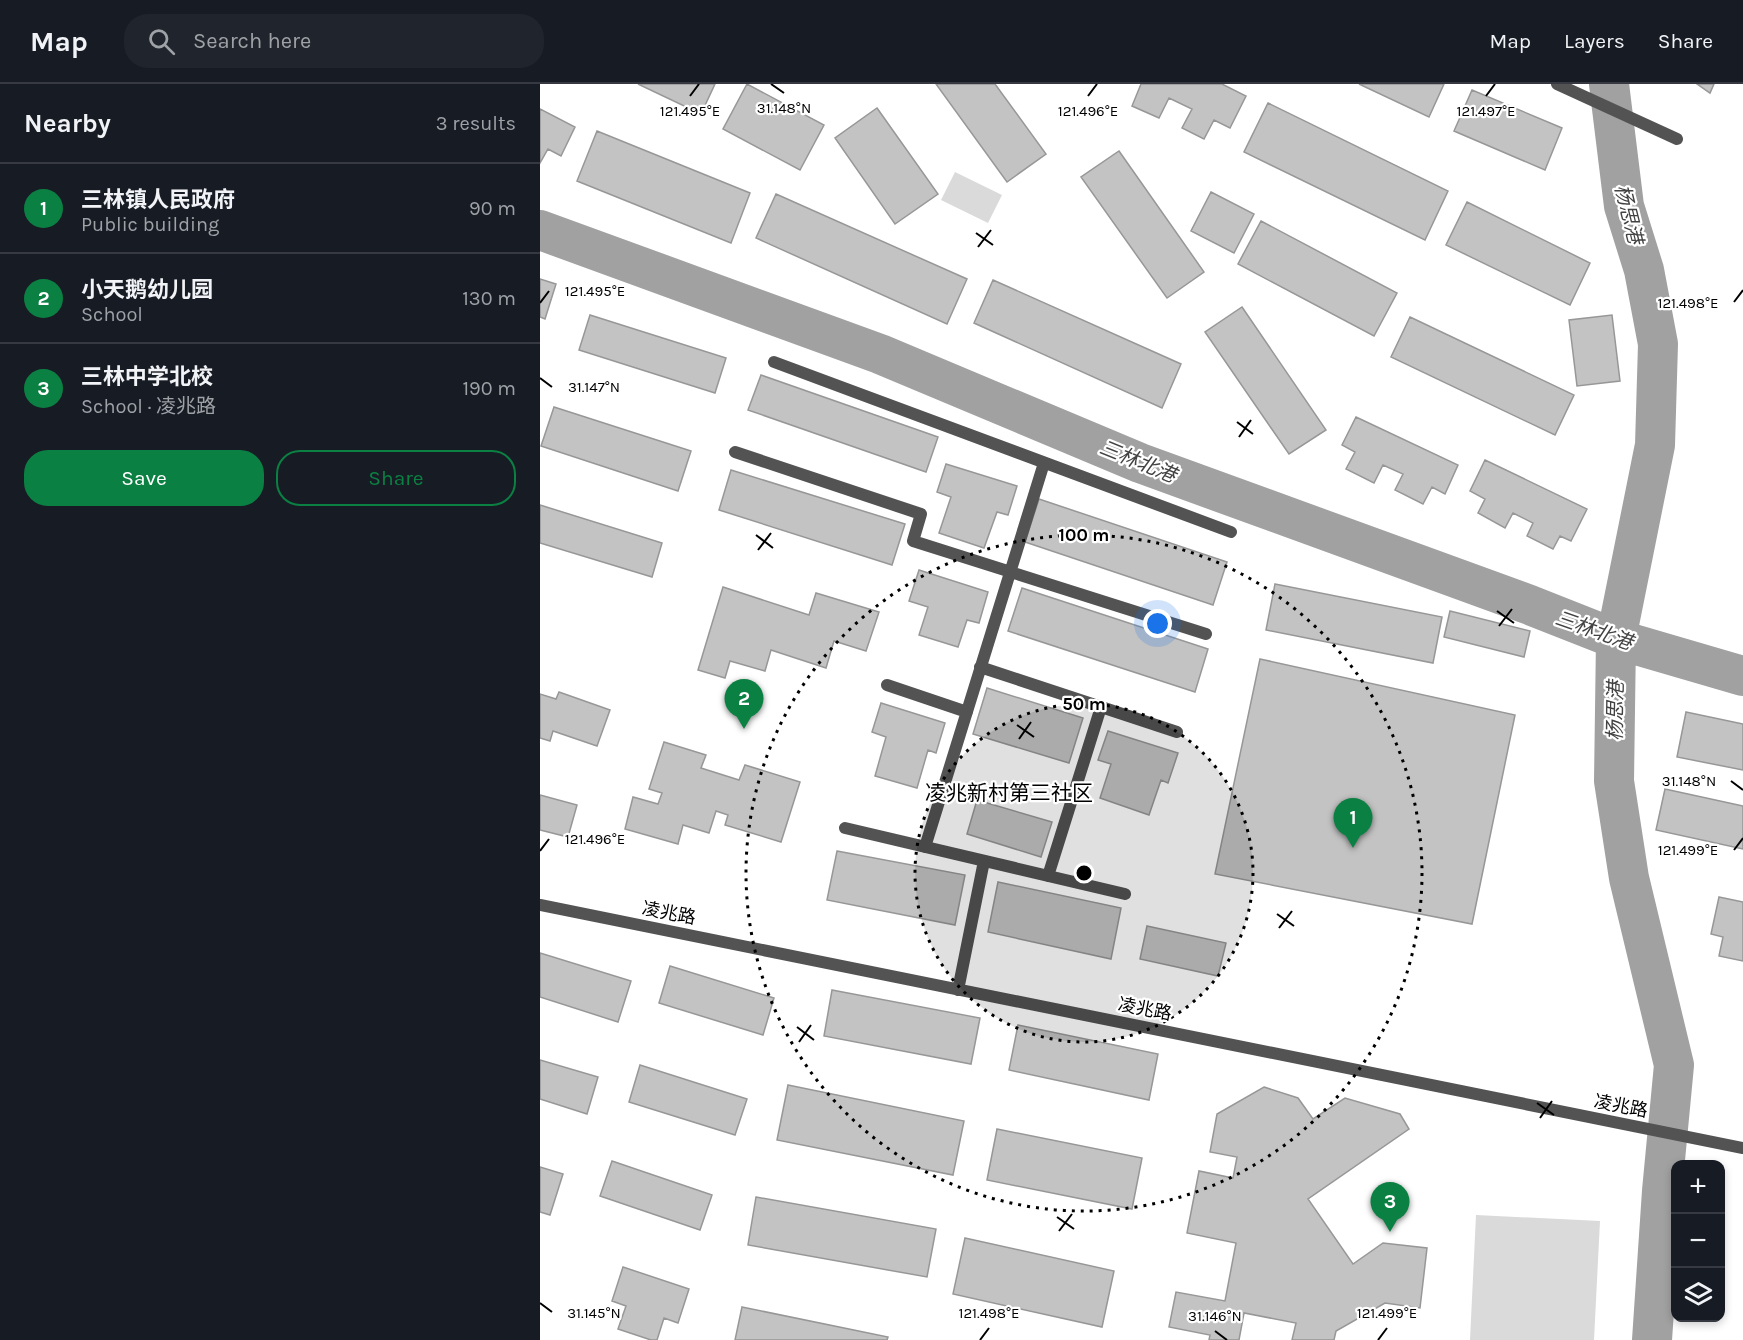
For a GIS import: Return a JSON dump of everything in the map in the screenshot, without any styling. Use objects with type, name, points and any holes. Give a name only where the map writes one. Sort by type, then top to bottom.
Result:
[{"type":"street","points":[[1557,84],[1677,139]]},
{"type":"street","points":[[774,362],[1231,532]]},
{"type":"street","points":[[735,452],[921,514],[913,541],[1206,634]]},
{"type":"street","points":[[925,847],[1044,464]]},
{"type":"street","points":[[980,667],[1177,732]]},
{"type":"street","points":[[887,685],[967,712]]},
{"type":"street","points":[[1048,876],[1101,707]]},
{"type":"street","points":[[845,828],[1125,894]]},
{"type":"street","points":[[958,990],[984,861]]},
{"type":"street","name":"凌兆路","points":[[540,905],[1743,1148]]},
{"type":"shaded area","points":[[955,172],[1002,195],[988,223],[941,200]]},
{"type":"shaded area","points":[[1476,1215],[1600,1221],[1594,1340],[1470,1340]]},
{"type":"building","points":[[638,84],[715,84],[701,114]]},
{"type":"building","points":[[747,84],[824,125],[800,170],[723,129]]},
{"type":"building","points":[[936,84],[995,84],[1046,154],[1007,182]]},
{"type":"building","points":[[1141,84],[1222,84],[1246,96],[1230,128],[1214,120],[1204,139],[1182,128],[1192,109],[1169,98],[1159,118],[1132,106]]},
{"type":"building","points":[[1359,84],[1444,84],[1429,117]]},
{"type":"building","points":[[1697,84],[1714,84],[1710,93]]},
{"type":"building","points":[[1472,90],[1562,128],[1545,170],[1454,131]]},
{"type":"building","points":[[1268,103],[1448,191],[1425,240],[1244,152]]},
{"type":"building","points":[[877,108],[938,194],[895,224],[835,138]]},
{"type":"building","points":[[540,109],[575,127],[561,156],[548,149],[540,163]]},
{"type":"building","points":[[597,131],[750,193],[731,243],[577,181]]},
{"type":"building","points":[[1119,151],[1204,272],[1167,298],[1081,177]]},
{"type":"building","points":[[1211,192],[1254,214],[1234,253],[1191,231]]},
{"type":"building","points":[[776,194],[967,279],[947,324],[756,238]]},
{"type":"building","points":[[1467,202],[1590,263],[1570,305],[1446,245]]},
{"type":"building","points":[[1261,221],[1397,293],[1374,336],[1238,264]]},
{"type":"building","points":[[540,279],[556,284],[545,319],[540,317]]},
{"type":"building","points":[[993,280],[1181,364],[1162,408],[974,323]]},
{"type":"building","points":[[1242,307],[1326,430],[1289,454],[1205,332]]},
{"type":"building","points":[[590,315],[726,358],[715,393],[579,350]]},
{"type":"building","points":[[1612,315],[1620,381],[1577,386],[1569,320]]},
{"type":"building","points":[[1410,317],[1574,395],[1555,435],[1391,357]]},
{"type":"building","points":[[761,375],[938,437],[926,472],[748,410]]},
{"type":"building","points":[[554,407],[691,451],[678,491],[541,446]]},
{"type":"building","points":[[1356,417],[1458,465],[1445,494],[1432,487],[1423,504],[1395,490],[1403,474],[1383,465],[1374,483],[1346,469],[1355,452],[1342,445]]},
{"type":"building","points":[[1485,460],[1587,509],[1571,541],[1560,536],[1553,549],[1527,536],[1533,523],[1513,513],[1505,528],[1478,513],[1485,499],[1470,491]]},
{"type":"building","points":[[946,464],[1017,486],[1008,515],[997,512],[984,548],[939,533],[951,497],[937,492]]},
{"type":"building","points":[[731,470],[905,524],[892,565],[719,510]]},
{"type":"building","points":[[1039,499],[1227,562],[1213,605],[1025,542]]},
{"type":"building","points":[[540,505],[662,543],[652,577],[540,543]]},
{"type":"building","points":[[919,570],[988,592],[979,623],[967,620],[958,647],[919,635],[928,607],[909,601]]},
{"type":"building","points":[[1275,584],[1442,617],[1433,663],[1266,630]]},
{"type":"building","points":[[723,587],[809,615],[816,593],[879,612],[866,651],[834,641],[826,668],[771,650],[765,671],[730,661],[725,678],[698,670]]},
{"type":"building","points":[[1022,588],[1208,649],[1195,692],[1008,631]]},
{"type":"building","points":[[1450,611],[1530,631],[1524,657],[1444,637]]},
{"type":"building","points":[[1260,659],[1515,715],[1472,924],[1215,874]]},
{"type":"building","points":[[987,688],[1083,718],[1069,763],[973,734]]},
{"type":"building","points":[[559,692],[610,710],[597,746],[553,731],[550,741],[540,738],[540,694],[556,699]]},
{"type":"building","points":[[881,703],[945,723],[936,753],[928,750],[917,788],[875,776],[886,737],[872,732]]},
{"type":"building","points":[[1686,712],[1743,724],[1743,770],[1677,757]]},
{"type":"building","points":[[1108,731],[1178,753],[1168,783],[1161,780],[1149,815],[1100,798],[1111,764],[1098,760]]},
{"type":"building","points":[[664,742],[706,755],[701,768],[739,780],[745,765],[800,782],[781,842],[725,825],[728,815],[716,811],[709,833],[683,825],[678,844],[625,829],[633,797],[658,804],[662,793],[649,789]]},
{"type":"building","points":[[1665,789],[1743,806],[1743,849],[1656,830]]},
{"type":"building","points":[[540,795],[577,805],[568,837],[540,830]]},
{"type":"building","points":[[977,800],[1052,822],[1041,857],[967,834]]},
{"type":"building","points":[[837,851],[965,875],[955,925],[827,900]]},
{"type":"building","points":[[998,882],[1121,908],[1111,959],[988,932]]},
{"type":"building","points":[[1719,897],[1743,902],[1743,961],[1719,956],[1723,937],[1711,934]]},
{"type":"building","points":[[1147,926],[1226,943],[1218,976],[1140,959]]},
{"type":"building","points":[[540,953],[631,981],[618,1022],[540,997]]},
{"type":"building","points":[[670,966],[774,998],[763,1035],[659,1003]]},
{"type":"building","points":[[832,990],[980,1018],[971,1064],[824,1036]]},
{"type":"building","points":[[1018,1025],[1158,1054],[1149,1100],[1009,1070]]},
{"type":"building","points":[[540,1060],[598,1077],[587,1114],[540,1099]]},
{"type":"building","points":[[640,1065],[747,1099],[735,1135],[629,1102]]},
{"type":"building","points":[[788,1085],[964,1121],[953,1175],[777,1140]]},
{"type":"building","points":[[1264,1087],[1298,1098],[1313,1119],[1345,1098],[1400,1114],[1409,1129],[1308,1199],[1353,1264],[1383,1243],[1427,1248],[1420,1308],[1385,1303],[1336,1331],[1334,1340],[1292,1340],[1296,1323],[1244,1313],[1239,1340],[1209,1340],[1210,1335],[1169,1327],[1176,1292],[1225,1301],[1236,1243],[1187,1233],[1199,1171],[1233,1178],[1237,1157],[1210,1152],[1217,1114]]},
{"type":"building","points":[[997,1129],[1142,1158],[1132,1209],[987,1180]]},
{"type":"building","points":[[612,1161],[712,1195],[700,1230],[600,1196]]},
{"type":"building","points":[[540,1167],[563,1174],[550,1215],[540,1212]]},
{"type":"building","points":[[756,1197],[936,1229],[927,1277],[748,1245]]},
{"type":"building","points":[[965,1238],[1114,1271],[1102,1327],[953,1294]]},
{"type":"building","points":[[623,1267],[689,1289],[678,1323],[664,1318],[657,1340],[618,1329],[626,1306],[612,1301]]},
{"type":"building","points":[[742,1307],[888,1337],[887,1340],[735,1340]]},
{"type":"waterway","name":"杨思港","points":[[1609,84],[1624,206],[1644,270],[1658,344],[1655,445],[1616,639],[1614,781],[1629,878],[1674,1065],[1662,1191],[1652,1340]]},
{"type":"waterway","name":"三林北港","points":[[540,230],[880,354],[1140,463],[1530,605],[1616,639],[1743,676]]},
{"type":"place","name":"小天鹅幼儿园","points":[[744,729]]},
{"type":"place","name":"三林镇人民政府","points":[[1353,848]]},
{"type":"place","name":"三林中学北校","points":[[1390,1232]]},
{"type":"district","name":"凌兆新村第三社区","points":[[1009,793]]}]
